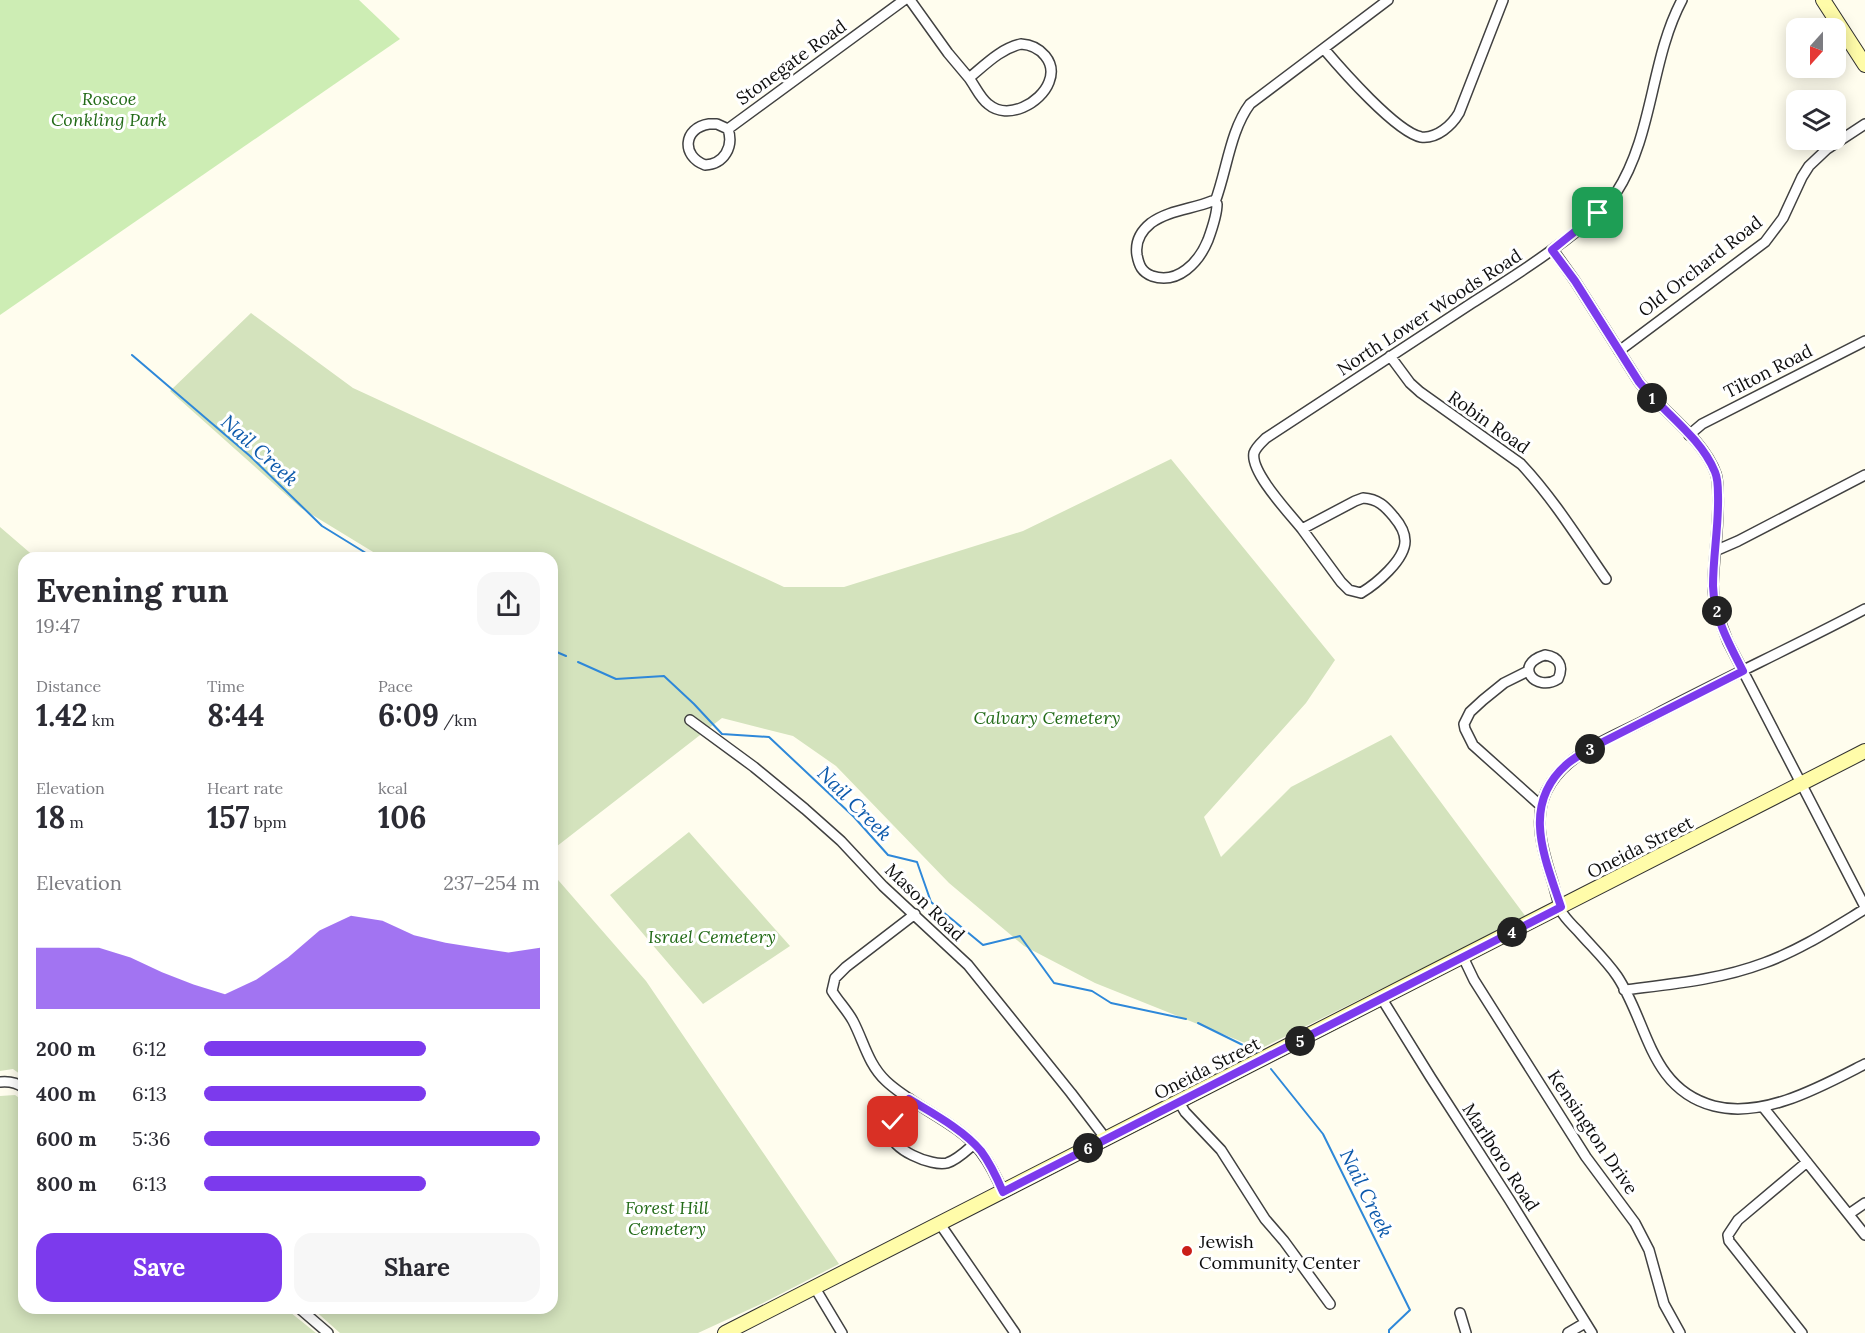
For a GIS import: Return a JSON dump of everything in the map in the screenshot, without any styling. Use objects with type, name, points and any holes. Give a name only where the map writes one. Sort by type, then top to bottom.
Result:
[{"type":"street","name":"Stonegate Road","points":[[728,129],[903,0]]},
{"type":"street","points":[[910,0],[989,105],[1001,111],[1015,111],[1032,101],[1045,89],[1050,78],[1050,67],[1042,52],[1021,44],[1008,47],[969,78]]},
{"type":"street","points":[[1215,202],[1164,216],[1143,230],[1136,249],[1138,264],[1142,270],[1149,275],[1171,279],[1189,267],[1205,247],[1217,208],[1215,202],[1235,134],[1245,110],[1261,95],[1388,0]]},
{"type":"street","points":[[1324,49],[1338,66],[1406,130],[1422,137],[1435,135],[1454,122],[1459,113],[1503,0]]},
{"type":"street","name":"North Lower Woods Road","points":[[1302,529],[1270,489],[1257,468],[1254,454],[1261,442],[1552,250],[1598,213],[1623,181],[1633,159],[1672,21],[1682,0]]},
{"type":"street","points":[[1823,0],[1865,65]]},
{"type":"street","name":"Stonegate Road","points":[[717,124],[728,129],[729,145],[724,158],[719,162],[705,165],[693,158],[688,143],[689,136],[695,128],[701,125],[717,124]]},
{"type":"street","name":"Old Orchard Road","points":[[1619,351],[1765,242],[1783,218],[1809,166],[1827,149],[1865,124]]},
{"type":"street","points":[[1552,250],[1575,281],[1650,396],[1689,435],[1707,457],[1717,480],[1718,509],[1713,586],[1715,605],[1728,642],[1865,908],[1810,942],[1763,963],[1706,978],[1624,990]]},
{"type":"street","name":"Tilton Road","points":[[1689,435],[1702,424],[1865,340]]},
{"type":"street","name":"Robin Road","points":[[1390,356],[1420,392],[1521,464],[1566,522],[1605,579]]},
{"type":"street","points":[[1715,551],[1865,476]]},
{"type":"street","points":[[1363,498],[1372,499],[1386,507],[1395,518],[1404,531],[1405,544],[1401,555],[1371,587],[1361,593],[1356,593],[1341,582],[1302,529],[1355,501],[1363,498]]},
{"type":"street","points":[[1865,609],[1591,748],[1569,762],[1549,784],[1541,806],[1539,831],[1542,848],[1564,915],[1607,963],[1624,990],[1652,1053],[1671,1081],[1684,1092],[1713,1106],[1729,1109],[1763,1107],[1829,1082],[1865,1064]]},
{"type":"street","points":[[1528,671],[1504,683],[1483,700],[1470,712],[1464,724],[1473,745],[1541,806]]},
{"type":"street","name":"Mason Road","points":[[690,720],[754,767],[805,809],[968,965],[1106,1139]]},
{"type":"street","name":"Oneida Street","points":[[725,1333],[1865,752]]},
{"type":"street","points":[[915,914],[846,967],[835,978],[832,991],[853,1021],[875,1068],[909,1099],[974,1144],[995,1174],[1003,1192]]},
{"type":"street","name":"Kensington Drive","points":[[1464,957],[1474,980],[1586,1157],[1635,1223],[1649,1250],[1664,1304],[1680,1333]]},
{"type":"street","name":"Marlboro Road","points":[[1382,999],[1592,1333]]},
{"type":"street","points":[[0,1082],[8,1081],[18,1085]]},
{"type":"street","points":[[909,1099],[893,1122],[890,1131],[894,1141],[903,1149],[916,1157],[943,1164],[956,1159],[974,1144]]},
{"type":"street","points":[[1179,1102],[1185,1112],[1221,1150],[1265,1218],[1330,1304]]},
{"type":"street","points":[[1763,1107],[1865,1235]]},
{"type":"street","points":[[1802,1333],[1729,1240],[1729,1233],[1738,1220],[1807,1162]]},
{"type":"street","points":[[1849,1214],[1865,1203]]},
{"type":"street","points":[[940,1224],[1015,1333]]},
{"type":"street","points":[[815,1288],[842,1333]]},
{"type":"street","points":[[1460,1313],[1466,1333]]},
{"type":"street","points":[[306,1314],[328,1333]]},
{"type":"street","points":[[1568,1333],[1585,1323]]},
{"type":"green space","name":"Roscoe Conkling Park","points":[[0,0],[359,0],[400,39],[0,315]]},
{"type":"green space","name":"Calvary Cemetery","points":[[251,313],[353,388],[784,587],[844,587],[1023,531],[1171,459],[1335,660],[1306,703],[1204,817],[1221,857],[1291,787],[1391,735],[1526,917],[1262,1048],[1095,983],[1024,946],[949,883],[836,766],[793,736],[722,718],[558,845],[558,552],[373,552],[301,508],[170,391]]},
{"type":"green space","points":[[0,527],[29,552],[18,552],[18,1073],[13,1069],[0,1071]]},
{"type":"green space","name":"Israel Cemetery","points":[[689,832],[790,946],[703,1004],[610,895]]},
{"type":"green space","name":"Forest Hill Cemetery","points":[[558,880],[646,981],[839,1264],[698,1333],[340,1333],[319,1314],[558,1314]]},
{"type":"green space","points":[[15,1095],[18,1097],[18,1314],[292,1314],[316,1333],[0,1333],[0,1096]]},
{"type":"waterway","name":"Nail Creek","points":[[132,355],[250,456],[322,526],[364,552]]},
{"type":"waterway","name":"Nail Creek","points":[[558,653],[566,656]]},
{"type":"waterway","name":"Nail Creek","points":[[578,662],[616,679],[664,676],[722,734],[769,737],[854,817],[888,855],[917,862],[931,902],[983,945],[1020,936],[1054,983],[1092,991],[1111,1003],[1186,1019]]},
{"type":"waterway","name":"Nail Creek","points":[[1198,1023],[1257,1052]]},
{"type":"waterway","name":"Nail Creek","points":[[1271,1069],[1323,1134],[1410,1310],[1389,1330],[1389,1333]]},
{"type":"place","name":"Jewish Community Center","points":[[1187,1251]]},
{"type":"route","points":[[893,1122],[909,1099],[930,1112],[981,1151],[1003,1192],[1561,907],[1542,848],[1539,831],[1543,798],[1558,772],[1591,748],[1743,671],[1728,642],[1715,605],[1713,586],[1718,509],[1716,474],[1698,445],[1639,382],[1575,281],[1552,250],[1598,213]]}]
